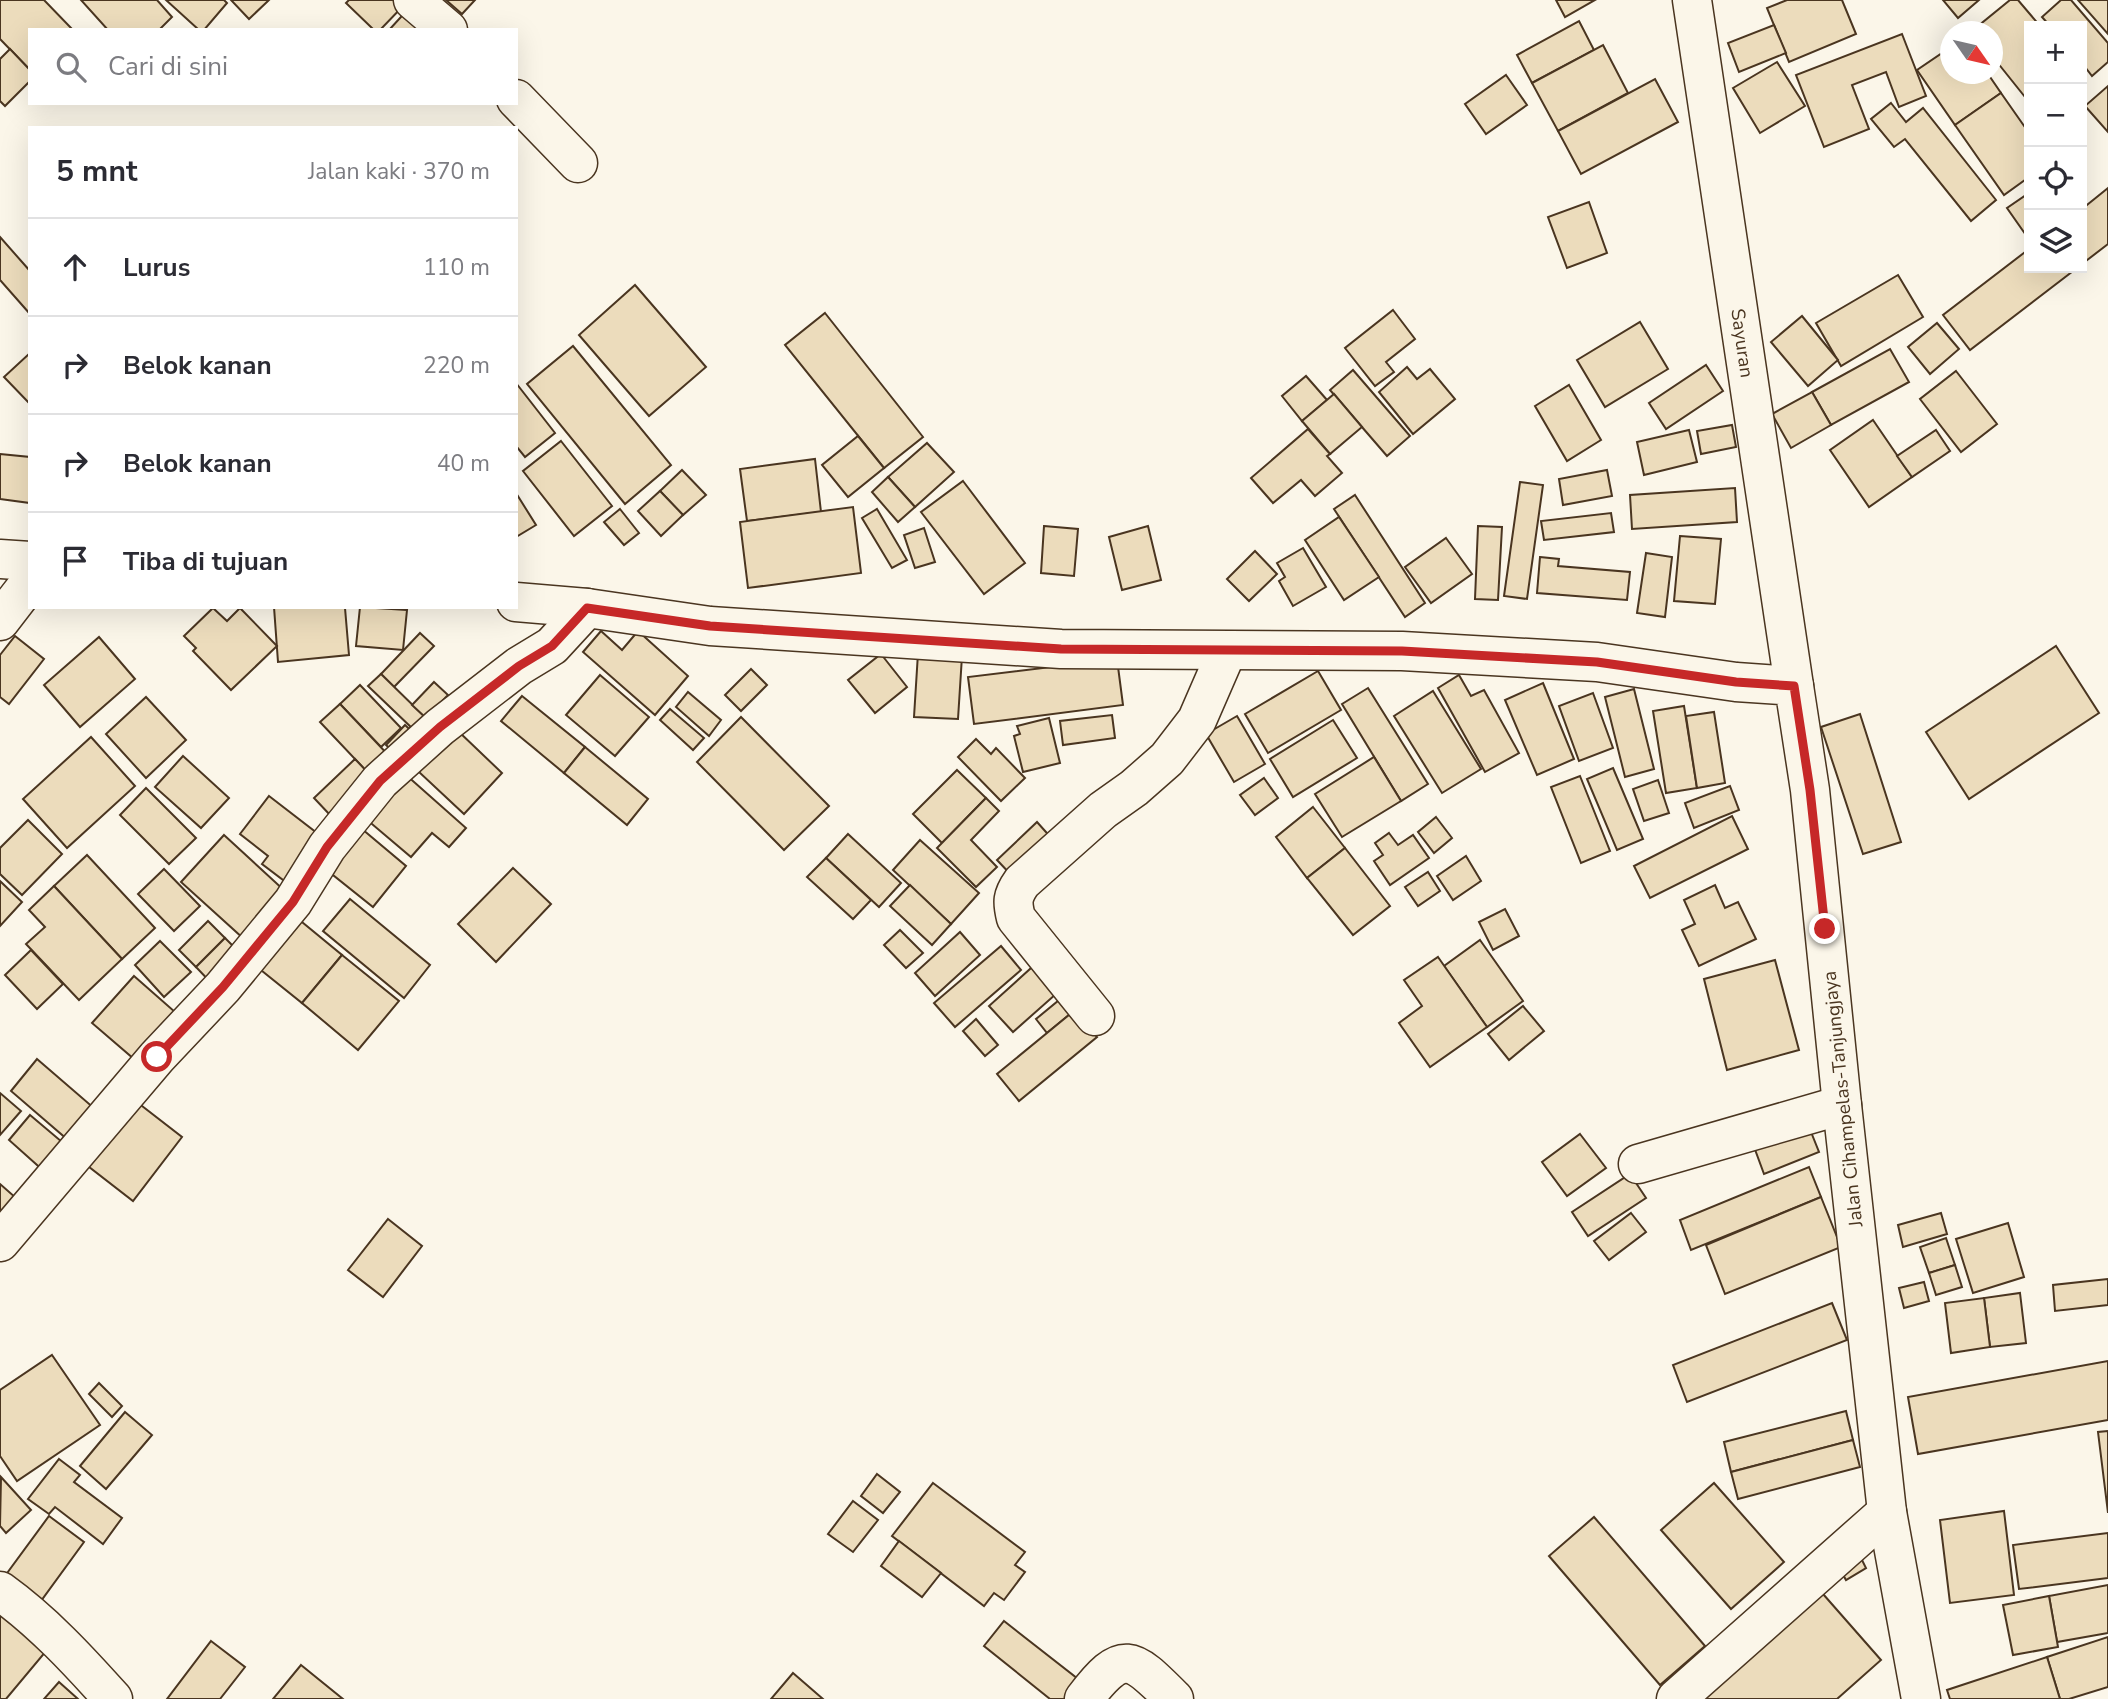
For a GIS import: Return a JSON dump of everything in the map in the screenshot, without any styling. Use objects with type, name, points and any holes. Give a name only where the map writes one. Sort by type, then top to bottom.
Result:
[{"type":"street","points":[[413,0],[446,28]]},
{"type":"street","name":"Sayuran","points":[[1692,0],[1794,686]]},
{"type":"street","points":[[518,101],[578,163]]},
{"type":"street","points":[[0,559],[28,561]]},
{"type":"street","points":[[0,621],[28,585]]},
{"type":"street","points":[[518,602],[587,608],[710,626],[1061,649],[1402,651],[1583,661],[1736,682],[1794,686]]},
{"type":"street","points":[[0,1242],[157,1057],[223,987],[293,902],[327,847],[380,781],[440,727],[519,666],[552,646],[587,608]]},
{"type":"street","points":[[1095,1016],[1016,918],[1012,902],[1015,892],[1103,810],[1134,789],[1167,760],[1198,720],[1227,651]]},
{"type":"street","name":"Jalan Cihampelas-Tanjungjaya","points":[[1794,686],[1810,790],[1887,1511],[1921,1699]]},
{"type":"street","points":[[1637,1164],[1842,1105]]},
{"type":"street","points":[[1676,1699],[1887,1511]]},
{"type":"street","points":[[0,1591],[27,1611],[62,1644],[113,1699]]},
{"type":"street","points":[[1084,1699],[1109,1669],[1126,1662],[1139,1667],[1174,1699]]},
{"type":"building","points":[[0,0],[44,0],[71,28],[28,28],[28,68],[0,39]]},
{"type":"building","points":[[81,0],[157,0],[172,17],[161,28],[106,28]]},
{"type":"building","points":[[166,0],[224,0],[227,3],[206,28],[197,28]]},
{"type":"building","points":[[231,0],[269,0],[249,19]]},
{"type":"building","points":[[349,0],[403,0],[406,3],[382,28],[372,28],[346,3]]},
{"type":"building","points":[[446,0],[475,0],[462,14]]},
{"type":"building","points":[[1556,0],[1595,0],[1565,17]]},
{"type":"building","points":[[1787,0],[1842,0],[1856,34],[1789,62],[1767,8]]},
{"type":"building","points":[[1943,0],[1979,0],[1958,18]]},
{"type":"building","points":[[2010,0],[2018,0],[2036,21],[2024,21],[2024,96],[2003,70],[2003,21],[1984,21]]},
{"type":"building","points":[[2061,0],[2071,0],[2108,43],[2108,62],[2092,76],[2087,70],[2087,21],[2046,21],[2042,17]]},
{"type":"building","points":[[2078,0],[2108,0],[2108,34]]},
{"type":"building","points":[[411,6],[434,28],[391,28]]},
{"type":"building","points":[[1579,21],[1594,50],[1532,83],[1517,55]]},
{"type":"building","points":[[1774,25],[1786,53],[1739,72],[1728,43]]},
{"type":"building","points":[[1902,34],[1926,96],[1899,107],[1886,72],[1852,85],[1869,129],[1824,147],[1796,75]]},
{"type":"building","points":[[1603,45],[1628,93],[1558,131],[1532,83]]},
{"type":"building","points":[[10,49],[28,68],[28,83],[5,106],[0,101],[0,59]]},
{"type":"building","points":[[1940,54],[1940,84],[1995,84],[2001,93],[1955,125],[1917,70]]},
{"type":"building","points":[[1777,62],[1805,106],[1760,133],[1733,88]]},
{"type":"building","points":[[1506,75],[1527,105],[1486,134],[1465,104]]},
{"type":"building","points":[[1655,79],[1678,122],[1581,174],[1558,131]]},
{"type":"building","points":[[2108,86],[2108,132],[2087,108],[2087,104]]},
{"type":"building","points":[[2001,93],[2024,126],[2024,181],[2004,195],[1955,125]]},
{"type":"building","points":[[1891,103],[1906,122],[1923,108],[1996,200],[1971,221],[1905,139],[1894,147],[1871,119]]},
{"type":"building","points":[[2108,188],[2108,244],[2087,260],[2087,210],[2087,205]]},
{"type":"building","points":[[2024,196],[2024,232],[2007,208]]},
{"type":"building","points":[[1589,202],[1607,253],[1567,268],[1548,217]]},
{"type":"building","points":[[0,237],[28,269],[28,312],[0,280]]},
{"type":"building","points":[[2024,253],[2024,273],[2070,273],[1970,350],[1943,315]]},
{"type":"building","points":[[1898,275],[1923,317],[1841,366],[1816,323]]},
{"type":"building","points":[[635,285],[706,367],[649,416],[579,335]]},
{"type":"building","points":[[1393,310],[1415,339],[1386,362],[1394,372],[1375,386],[1345,348]]},
{"type":"building","points":[[825,313],[923,437],[884,468],[785,345]]},
{"type":"building","points":[[1802,316],[1838,360],[1808,386],[1771,342]]},
{"type":"building","points":[[1640,322],[1668,369],[1605,407],[1577,360]]},
{"type":"building","points":[[1937,323],[1959,349],[1930,374],[1908,347]]},
{"type":"building","points":[[573,346],[671,465],[625,504],[527,384]]},
{"type":"building","points":[[1890,349],[1909,382],[1831,425],[1812,392]]},
{"type":"building","points":[[28,355],[28,402],[4,377]]},
{"type":"building","points":[[1706,365],[1723,391],[1666,429],[1649,403]]},
{"type":"building","points":[[1407,367],[1417,379],[1430,369],[1455,399],[1413,434],[1379,392]]},
{"type":"building","points":[[1353,370],[1410,436],[1387,456],[1330,390]]},
{"type":"building","points":[[1956,371],[1997,424],[1961,452],[1920,399]]},
{"type":"building","points":[[1306,376],[1327,400],[1302,421],[1282,396]]},
{"type":"building","points":[[1569,385],[1601,440],[1567,461],[1535,406]]},
{"type":"building","points":[[518,386],[555,433],[525,457],[518,448]]},
{"type":"building","points":[[1812,392],[1831,425],[1791,448],[1772,414]]},
{"type":"building","points":[[1334,394],[1362,427],[1330,454],[1302,421]]},
{"type":"building","points":[[1873,420],[1912,477],[1869,507],[1830,450]]},
{"type":"building","points":[[1732,425],[1736,447],[1701,454],[1697,431]]},
{"type":"building","points":[[1308,429],[1330,454],[1327,456],[1342,473],[1315,496],[1301,480],[1273,503],[1251,478]]},
{"type":"building","points":[[1689,430],[1697,462],[1644,475],[1637,442]]},
{"type":"building","points":[[1936,430],[1950,451],[1912,477],[1897,456]]},
{"type":"building","points":[[858,436],[884,468],[848,497],[822,465]]},
{"type":"building","points":[[561,441],[612,506],[574,536],[523,471]]},
{"type":"building","points":[[927,443],[954,472],[915,507],[888,477]]},
{"type":"building","points":[[0,454],[28,457],[28,503],[0,499]]},
{"type":"building","points":[[815,459],[821,512],[747,521],[740,469]]},
{"type":"building","points":[[682,470],[706,495],[683,515],[660,491]]},
{"type":"building","points":[[1607,470],[1612,496],[1563,505],[1559,479]]},
{"type":"building","points":[[888,477],[915,507],[898,522],[872,492]]},
{"type":"building","points":[[963,481],[1025,563],[984,594],[921,512]]},
{"type":"building","points":[[1520,482],[1543,485],[1527,599],[1504,596]]},
{"type":"building","points":[[1735,488],[1737,522],[1632,529],[1630,495]]},
{"type":"building","points":[[660,491],[683,515],[661,536],[638,511]]},
{"type":"building","points":[[1355,495],[1425,603],[1405,617],[1334,509]]},
{"type":"building","points":[[518,496],[536,525],[518,536]]},
{"type":"building","points":[[853,507],[861,573],[748,588],[740,522]]},
{"type":"building","points":[[620,509],[639,533],[624,545],[604,522]]},
{"type":"building","points":[[877,509],[907,560],[892,568],[862,518]]},
{"type":"building","points":[[1611,513],[1614,532],[1544,540],[1541,521]]},
{"type":"building","points":[[1339,517],[1379,577],[1344,600],[1305,540]]},
{"type":"building","points":[[1044,526],[1078,529],[1074,576],[1041,573]]},
{"type":"building","points":[[1148,526],[1161,580],[1122,590],[1109,537]]},
{"type":"building","points":[[1478,526],[1502,527],[1498,600],[1475,599]]},
{"type":"building","points":[[924,528],[935,562],[915,568],[904,535]]},
{"type":"building","points":[[1680,536],[1721,539],[1715,604],[1674,601]]},
{"type":"building","points":[[1446,538],[1472,574],[1431,603],[1405,567]]},
{"type":"building","points":[[1303,548],[1326,587],[1293,606],[1279,581],[1285,577],[1277,563]]},
{"type":"building","points":[[1255,551],[1277,574],[1249,601],[1227,579]]},
{"type":"building","points":[[1646,553],[1672,557],[1665,617],[1637,613]]},
{"type":"building","points":[[1540,557],[1559,559],[1558,566],[1630,572],[1627,600],[1537,593]]},
{"type":"building","points":[[212,609],[227,621],[241,609],[277,646],[231,690],[193,651],[196,648],[184,636]]},
{"type":"building","points":[[274,609],[345,609],[349,655],[278,662]]},
{"type":"building","points":[[360,609],[407,610],[403,650],[356,646]]},
{"type":"building","points":[[601,631],[622,650],[638,631],[688,676],[655,715],[583,652]]},
{"type":"building","points":[[420,633],[434,646],[394,687],[381,674]]},
{"type":"building","points":[[15,636],[44,659],[9,704],[0,697],[0,655]]},
{"type":"building","points":[[99,637],[135,679],[80,727],[44,685]]},
{"type":"building","points":[[2056,646],[2099,713],[1969,799],[1926,732]]},
{"type":"building","points":[[918,653],[962,656],[958,719],[914,717]]},
{"type":"building","points":[[881,654],[907,687],[875,713],[848,680]]},
{"type":"building","points":[[1117,659],[1123,705],[974,724],[968,677]]},
{"type":"building","points":[[751,669],[767,685],[741,711],[725,695]]},
{"type":"building","points":[[1318,671],[1341,710],[1268,753],[1245,714]]},
{"type":"building","points":[[381,674],[426,718],[414,730],[368,686]]},
{"type":"building","points":[[600,675],[649,717],[615,756],[566,715]]},
{"type":"building","points":[[1459,675],[1471,696],[1484,690],[1519,753],[1485,772],[1438,688]]},
{"type":"building","points":[[434,682],[448,695],[426,718],[412,705]]},
{"type":"building","points":[[1543,683],[1574,759],[1537,775],[1505,700]]},
{"type":"building","points":[[360,685],[401,728],[381,747],[340,704]]},
{"type":"building","points":[[1368,688],[1428,784],[1401,801],[1342,704]]},
{"type":"building","points":[[1634,689],[1654,769],[1625,777],[1605,697]]},
{"type":"building","points":[[1433,691],[1481,769],[1442,793],[1394,716]]},
{"type":"building","points":[[688,692],[721,720],[709,736],[676,707]]},
{"type":"building","points":[[1593,693],[1613,748],[1579,761],[1559,706]]},
{"type":"building","points":[[522,696],[585,747],[564,773],[501,721]]},
{"type":"building","points":[[146,697],[186,740],[146,778],[106,734]]},
{"type":"building","points":[[340,704],[392,759],[372,777],[320,722]]},
{"type":"building","points":[[1684,706],[1697,788],[1666,793],[1653,711]]},
{"type":"building","points":[[670,709],[704,738],[693,750],[660,720]]},
{"type":"building","points":[[1714,712],[1725,783],[1697,788],[1686,716]]},
{"type":"building","points":[[1860,714],[1901,842],[1863,854],[1821,727]]},
{"type":"building","points":[[1112,715],[1115,738],[1063,745],[1060,721]]},
{"type":"building","points":[[1237,716],[1265,764],[1234,782],[1206,734]]},
{"type":"building","points":[[741,717],[829,806],[784,850],[697,762]]},
{"type":"building","points":[[1049,718],[1060,763],[1023,772],[1014,736],[1020,734],[1017,726]]},
{"type":"building","points":[[1333,720],[1357,758],[1293,797],[1270,759]]},
{"type":"building","points":[[405,725],[421,740],[402,760],[386,745]]},
{"type":"building","points":[[457,730],[502,773],[464,814],[419,772]]},
{"type":"building","points":[[91,737],[135,786],[67,848],[23,799]]},
{"type":"building","points":[[976,739],[991,754],[996,748],[1025,778],[1001,801],[958,757]]},
{"type":"building","points":[[585,747],[648,799],[627,825],[564,773]]},
{"type":"building","points":[[183,756],[229,798],[201,828],[155,787]]},
{"type":"building","points":[[1374,757],[1401,801],[1342,837],[1315,794]]},
{"type":"building","points":[[355,759],[372,777],[331,816],[314,798]]},
{"type":"building","points":[[1613,768],[1643,839],[1617,850],[1587,779]]},
{"type":"building","points":[[957,770],[986,798],[942,843],[913,814]]},
{"type":"building","points":[[405,774],[466,828],[449,847],[432,833],[411,857],[366,819]]},
{"type":"building","points":[[1580,776],[1610,851],[1581,863],[1551,787]]},
{"type":"building","points":[[1264,778],[1278,798],[1255,815],[1240,795]]},
{"type":"building","points":[[1658,780],[1669,813],[1644,821],[1633,789]]},
{"type":"building","points":[[1730,786],[1739,810],[1694,828],[1685,803]]},
{"type":"building","points":[[146,788],[196,838],[169,864],[120,815]]},
{"type":"building","points":[[269,796],[326,840],[291,886],[262,864],[268,856],[240,834]]},
{"type":"building","points":[[986,798],[999,811],[971,840],[997,867],[976,887],[937,848]]},
{"type":"building","points":[[1313,807],[1345,848],[1307,878],[1276,837]]},
{"type":"building","points":[[1732,816],[1748,849],[1650,898],[1634,866]]},
{"type":"building","points":[[1436,817],[1452,838],[1434,853],[1418,832]]},
{"type":"building","points":[[28,820],[62,854],[22,895],[0,874],[0,848]]},
{"type":"building","points":[[1037,822],[1054,841],[1014,878],[997,860]]},
{"type":"building","points":[[362,829],[406,866],[373,907],[328,871]]},
{"type":"building","points":[[1389,833],[1398,845],[1413,835],[1429,858],[1390,885],[1374,861],[1383,855],[1375,843]]},
{"type":"building","points":[[848,834],[901,883],[879,907],[826,858]]},
{"type":"building","points":[[224,835],[286,892],[244,939],[181,882]]},
{"type":"building","points":[[920,840],[979,893],[951,924],[893,870]]},
{"type":"building","points":[[1345,848],[1390,906],[1353,935],[1307,878]]},
{"type":"building","points":[[87,855],[155,928],[122,959],[54,886]]},
{"type":"building","points":[[1466,856],[1481,881],[1453,900],[1437,876]]},
{"type":"building","points":[[826,858],[871,900],[853,919],[807,877]]},
{"type":"building","points":[[513,868],[551,904],[496,962],[458,924]]},
{"type":"building","points":[[164,869],[200,906],[174,931],[138,894]]},
{"type":"building","points":[[1428,872],[1440,891],[1418,906],[1405,887]]},
{"type":"building","points":[[0,881],[22,902],[0,926]]},
{"type":"building","points":[[910,885],[951,924],[932,945],[890,906]]},
{"type":"building","points":[[1715,885],[1725,908],[1738,902],[1756,939],[1699,966],[1682,930],[1695,924],[1684,900]]},
{"type":"building","points":[[54,886],[122,959],[79,1000],[26,944],[45,927],[29,910]]},
{"type":"building","points":[[350,899],[430,965],[404,998],[323,931]]},
{"type":"building","points":[[1505,909],[1519,936],[1493,950],[1479,922]]},
{"type":"building","points":[[291,913],[342,955],[302,1003],[251,962]]},
{"type":"building","points":[[208,921],[225,938],[196,967],[179,950]]},
{"type":"building","points":[[900,930],[923,953],[906,968],[884,945]]},
{"type":"building","points":[[960,932],[980,955],[935,996],[915,973]]},
{"type":"building","points":[[225,938],[244,957],[214,986],[196,967]]},
{"type":"building","points":[[1480,940],[1523,1001],[1487,1027],[1444,966]]},
{"type":"building","points":[[160,941],[191,972],[164,997],[135,965]]},
{"type":"building","points":[[1001,946],[1021,970],[955,1027],[934,1003]]},
{"type":"building","points":[[31,950],[63,984],[37,1009],[5,975]]},
{"type":"building","points":[[342,955],[399,1001],[358,1050],[302,1003]]},
{"type":"building","points":[[1438,957],[1487,1027],[1430,1067],[1399,1023],[1422,1006],[1404,980]]},
{"type":"building","points":[[1041,959],[1065,986],[1013,1032],[989,1006]]},
{"type":"building","points":[[1775,960],[1799,1050],[1727,1070],[1704,979]]},
{"type":"building","points":[[134,976],[175,1012],[134,1059],[92,1023]]},
{"type":"building","points":[[1064,996],[1075,1010],[1047,1033],[1036,1019]]},
{"type":"building","points":[[1523,1006],[1544,1031],[1509,1060],[1488,1034]]},
{"type":"building","points":[[1075,1010],[1097,1037],[1019,1101],[997,1074]]},
{"type":"building","points":[[976,1019],[998,1045],[985,1056],[963,1031]]},
{"type":"building","points":[[37,1059],[95,1109],[68,1140],[11,1091]]},
{"type":"building","points":[[0,1093],[21,1111],[0,1135]]},
{"type":"building","points":[[133,1099],[182,1137],[133,1201],[84,1163]]},
{"type":"building","points":[[30,1115],[68,1147],[46,1173],[9,1140]]},
{"type":"building","points":[[1807,1122],[1819,1152],[1764,1174],[1753,1144]]},
{"type":"building","points":[[1580,1134],[1606,1168],[1567,1196],[1542,1162]]},
{"type":"building","points":[[1809,1167],[1821,1197],[1691,1250],[1680,1220]]},
{"type":"building","points":[[1630,1174],[1646,1198],[1588,1236],[1572,1212]]},
{"type":"building","points":[[0,1184],[16,1198],[0,1217]]},
{"type":"building","points":[[1821,1197],[1841,1247],[1725,1294],[1706,1245]]},
{"type":"building","points":[[1631,1213],[1646,1232],[1609,1260],[1594,1241]]},
{"type":"building","points":[[1941,1213],[1947,1234],[1903,1247],[1898,1225]]},
{"type":"building","points":[[388,1219],[422,1246],[383,1297],[348,1270]]},
{"type":"building","points":[[2008,1223],[2024,1277],[1973,1293],[1956,1239]]},
{"type":"building","points":[[1946,1238],[1955,1265],[1929,1273],[1920,1247]]},
{"type":"building","points":[[1955,1265],[1962,1287],[1936,1295],[1929,1273]]},
{"type":"building","points":[[2108,1279],[2108,1305],[2055,1311],[2053,1285]]},
{"type":"building","points":[[1924,1282],[1929,1301],[1904,1308],[1899,1288]]},
{"type":"building","points":[[2020,1293],[2026,1343],[1990,1347],[1984,1298]]},
{"type":"building","points":[[1984,1298],[1990,1347],[1951,1353],[1945,1303]]},
{"type":"building","points":[[1832,1303],[1847,1340],[1687,1402],[1673,1365]]},
{"type":"building","points":[[52,1355],[100,1425],[17,1481],[0,1456],[0,1390]]},
{"type":"building","points":[[2108,1361],[2108,1420],[1918,1454],[1908,1397]]},
{"type":"building","points":[[99,1383],[122,1406],[112,1417],[89,1394]]},
{"type":"building","points":[[1846,1411],[1853,1440],[1731,1472],[1724,1442]]},
{"type":"building","points":[[125,1412],[152,1435],[106,1489],[80,1466]]},
{"type":"building","points":[[2108,1431],[2108,1513],[2098,1432]]},
{"type":"building","points":[[1853,1440],[1860,1467],[1738,1499],[1731,1472]]},
{"type":"building","points":[[59,1459],[80,1475],[74,1482],[122,1518],[103,1544],[55,1507],[49,1514],[28,1499]]},
{"type":"building","points":[[877,1474],[900,1492],[883,1513],[861,1496]]},
{"type":"building","points":[[1,1477],[31,1510],[6,1533],[0,1526]]},
{"type":"building","points":[[933,1483],[1025,1552],[1015,1565],[1025,1572],[1004,1600],[994,1593],[984,1606],[892,1536]]},
{"type":"building","points":[[1714,1483],[1784,1562],[1731,1609],[1661,1530]]},
{"type":"building","points":[[853,1501],[878,1520],[853,1552],[828,1534]]},
{"type":"building","points":[[2004,1511],[2014,1595],[1950,1603],[1940,1520]]},
{"type":"building","points":[[49,1516],[84,1542],[38,1605],[2,1580]]},
{"type":"building","points":[[1594,1517],[1705,1646],[1660,1685],[1549,1556]]},
{"type":"building","points":[[2108,1533],[2108,1578],[2019,1589],[2013,1545]]},
{"type":"building","points":[[899,1541],[941,1573],[922,1597],[881,1566]]},
{"type":"building","points":[[1859,1554],[1866,1568],[1846,1580],[1838,1566]]},
{"type":"building","points":[[2108,1585],[2108,1633],[2057,1642],[2049,1596]]},
{"type":"building","points":[[1816,1586],[1881,1660],[1837,1699],[1690,1699]]},
{"type":"building","points":[[2049,1596],[2058,1647],[2013,1655],[2003,1605]]},
{"type":"building","points":[[0,1608],[52,1644],[6,1699],[0,1699]]},
{"type":"building","points":[[1004,1621],[1087,1686],[1077,1699],[1050,1699],[984,1646]]},
{"type":"building","points":[[2108,1637],[2108,1687],[2069,1699],[2060,1699],[2047,1657]]},
{"type":"building","points":[[211,1641],[245,1667],[220,1699],[167,1699]]},
{"type":"building","points":[[2047,1657],[2060,1699],[1950,1699],[1947,1690]]},
{"type":"building","points":[[301,1665],[343,1699],[273,1699]]},
{"type":"building","points":[[793,1673],[823,1699],[771,1699]]},
{"type":"building","points":[[59,1682],[78,1699],[44,1699]]},
{"type":"route","points":[[157,1057],[223,987],[293,902],[327,847],[380,781],[440,727],[519,666],[552,646],[587,608],[710,626],[1061,649],[1402,651],[1597,662],[1736,682],[1794,686],[1810,790],[1825,929]]}]
